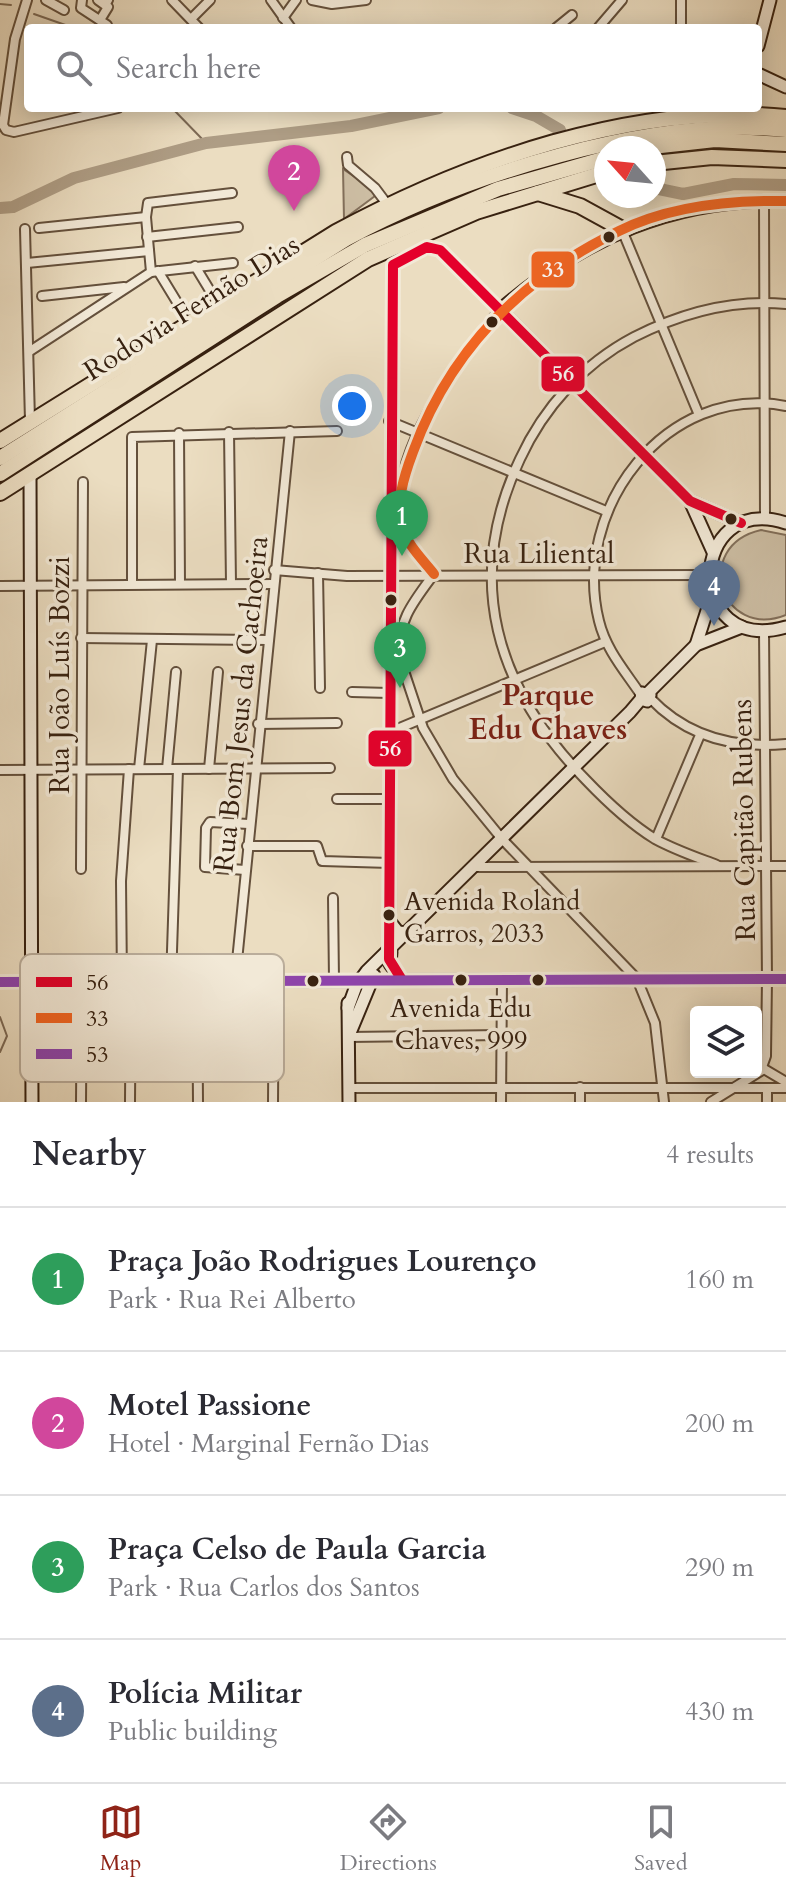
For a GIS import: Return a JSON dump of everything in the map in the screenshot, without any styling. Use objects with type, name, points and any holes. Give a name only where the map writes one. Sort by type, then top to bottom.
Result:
[{"type":"highway","points":[[0,441],[295,256],[387,204],[489,165],[625,125],[691,116],[786,117]]},
{"type":"highway","name":"Rodovia Fernão Dias","points":[[0,458],[346,239],[387,219],[455,191],[621,140],[716,126],[786,130]]},
{"type":"highway","points":[[666,145],[715,140],[786,144]]},
{"type":"highway","points":[[666,162],[712,157],[786,160]]},
{"type":"highway","name":"Rodovia Fernão Dias","points":[[0,474],[277,296],[365,245],[498,189],[594,161]]},
{"type":"highway","points":[[0,493],[368,259],[465,216],[594,176]]},
{"type":"highway","points":[[537,193],[580,206],[622,229]]},
{"type":"street","points":[[27,0],[15,39],[3,125],[14,132],[101,112]]},
{"type":"street","points":[[46,0],[64,10]]},
{"type":"street","points":[[82,0],[81,8],[104,22],[107,5]]},
{"type":"street","points":[[172,0],[196,24]]},
{"type":"street","points":[[192,18],[210,0]]},
{"type":"street","points":[[271,0],[288,24]]},
{"type":"street","points":[[283,18],[296,0]]},
{"type":"street","points":[[312,0],[332,4],[366,0]]},
{"type":"street","points":[[601,24],[622,0]]},
{"type":"street","points":[[681,0],[681,24]]},
{"type":"street","points":[[762,31],[770,0]]},
{"type":"street","points":[[561,24],[572,15]]},
{"type":"street","points":[[762,77],[786,87]]},
{"type":"street","points":[[347,157],[348,165],[375,188],[387,204]]},
{"type":"street","points":[[183,312],[155,272],[147,237],[146,217],[150,202],[232,193]]},
{"type":"street","points":[[764,201],[765,518]]},
{"type":"street","points":[[664,1102],[655,1023],[637,979],[502,839],[453,779],[419,719],[399,644],[405,614],[434,574],[407,538],[401,519],[404,477],[420,433],[449,373],[500,310],[559,267],[622,229],[696,208],[786,201]]},
{"type":"street","points":[[39,228],[146,217]]},
{"type":"street","points":[[147,237],[238,227]]},
{"type":"street","points":[[25,229],[30,421]]},
{"type":"street","points":[[622,229],[699,415]]},
{"type":"street","points":[[402,980],[390,964],[389,421],[393,265],[416,251],[436,247],[690,501],[741,523]]},
{"type":"street","points":[[27,263],[149,251]]},
{"type":"street","points":[[30,351],[155,272],[233,263]]},
{"type":"street","points":[[195,266],[212,294]]},
{"type":"street","points":[[42,296],[129,287]]},
{"type":"street","points":[[717,865],[656,839],[617,810],[542,731],[512,681],[498,633],[492,576],[497,521],[514,471],[536,427],[571,382],[616,347],[660,324],[698,311],[764,302],[786,304]]},
{"type":"street","points":[[786,406],[765,402],[699,415],[642,454],[606,511],[598,537],[593,575],[605,642],[646,697],[700,735],[765,746],[786,744]]},
{"type":"street","points":[[389,421],[606,511]]},
{"type":"street","name":"Rua Bom Jesus da Cachoeira","points":[[237,954],[266,640],[290,431]]},
{"type":"street","points":[[132,584],[131,438],[137,434],[337,431]]},
{"type":"street","points":[[229,432],[231,583]]},
{"type":"street","points":[[179,433],[180,583]]},
{"type":"street","points":[[30,474],[30,954]]},
{"type":"street","name":"Rua João Luís Bozzi","points":[[81,869],[83,482]]},
{"type":"street","points":[[690,501],[713,552]]},
{"type":"street","points":[[786,523],[765,518],[741,523],[725,535],[713,552],[708,575],[712,595],[730,619],[742,627],[764,631],[786,627]]},
{"type":"street","name":"Rua Liliental","points":[[274,570],[390,575],[708,575]]},
{"type":"street","points":[[318,573],[320,688]]},
{"type":"street","points":[[0,586],[272,584]]},
{"type":"street","points":[[696,645],[712,595]]},
{"type":"street","points":[[349,1102],[348,1008],[359,980],[391,952],[696,645],[742,627]]},
{"type":"street","name":"Rua Capitão Rubens","points":[[762,1065],[766,1056],[767,979],[764,631]]},
{"type":"street","points":[[81,638],[266,640]]},
{"type":"street","points":[[139,769],[152,640]]},
{"type":"street","points":[[390,732],[605,642]]},
{"type":"street","points":[[167,769],[176,672]]},
{"type":"street","points":[[209,769],[218,672]]},
{"type":"street","points":[[352,692],[389,693]]},
{"type":"street","points":[[258,724],[337,723]]},
{"type":"street","points":[[656,839],[700,735]]},
{"type":"street","points":[[0,770],[330,768]]},
{"type":"street","points":[[125,954],[121,881],[129,769]]},
{"type":"street","points":[[172,954],[178,769]]},
{"type":"street","points":[[337,799],[390,799]]},
{"type":"street","points":[[245,870],[204,866],[206,828],[210,822],[249,824]]},
{"type":"street","points":[[247,846],[315,846],[322,861],[390,863]]},
{"type":"street","points":[[474,867],[786,866]]},
{"type":"street","points":[[333,898],[334,980]]},
{"type":"street","points":[[390,922],[398,932],[409,933]]},
{"type":"street","points":[[501,1102],[502,979]]},
{"type":"street","points":[[284,980],[786,979]]},
{"type":"street","points":[[349,1037],[359,980]]},
{"type":"street","points":[[349,1037],[501,1035]]},
{"type":"street","name":"Rua Capitão Rubens","points":[[766,1056],[774,1073]]},
{"type":"street","points":[[762,1072],[774,1073],[786,1085]]},
{"type":"street","points":[[766,1087],[774,1073]]},
{"type":"street","points":[[711,1102],[749,1078]]},
{"type":"street","points":[[762,1078],[767,1102]]},
{"type":"street","points":[[32,1082],[32,1102]]},
{"type":"street","points":[[81,1082],[81,1102]]},
{"type":"street","points":[[129,1082],[130,1102]]},
{"type":"street","points":[[198,1082],[198,1102]]},
{"type":"street","points":[[273,1082],[273,1102]]},
{"type":"street","points":[[349,1088],[786,1085]]},
{"type":"street","points":[[580,1087],[580,1102]]},
{"type":"shaded area","points":[[343,169],[371,188],[375,196],[344,219]]},
{"type":"shaded area","points":[[761,530],[786,535],[786,615],[763,619],[745,615],[731,604],[723,588],[721,571],[726,554],[739,539]]},
{"type":"waterway","points":[[0,4],[11,5]]},
{"type":"waterway","points":[[34,14],[63,24]]},
{"type":"waterway","points":[[176,112],[206,143]]},
{"type":"waterway","points":[[0,208],[13,207],[74,178],[206,143],[351,126],[419,112]]},
{"type":"waterway","points":[[524,112],[560,130]]},
{"type":"waterway","points":[[666,190],[683,194],[734,184],[786,185]]},
{"type":"waterway","points":[[0,1017],[7,1036],[0,1052]]},
{"type":"transit line","name":"33","points":[[434,574],[412,547],[403,529],[400,500],[404,480],[428,415],[447,381],[494,321],[551,271],[638,222],[701,206],[786,201]]},
{"type":"transit line","name":"56","points":[[402,980],[389,959],[393,265],[427,247],[440,250],[690,501],[741,523]]},
{"type":"transit line","name":"53","points":[[284,981],[786,979]]},
{"type":"transit line","name":"53","points":[[0,982],[20,982]]},
{"type":"place","name":"Motel Passione","points":[[294,211]]},
{"type":"place","name":"Praça João Rodrigues Lourenço","points":[[402,556]]},
{"type":"place","name":"Polícia Militar","points":[[714,626]]},
{"type":"place","name":"Praça Celso de Paula Garcia","points":[[400,688]]},
{"type":"place","name":"Avenida Roland Garros, 2033","points":[[389,915]]},
{"type":"place","name":"Avenida Edu Chaves, 999","points":[[461,980]]},
{"type":"district","name":"Parque Edu Chaves","points":[[548,712]]}]
